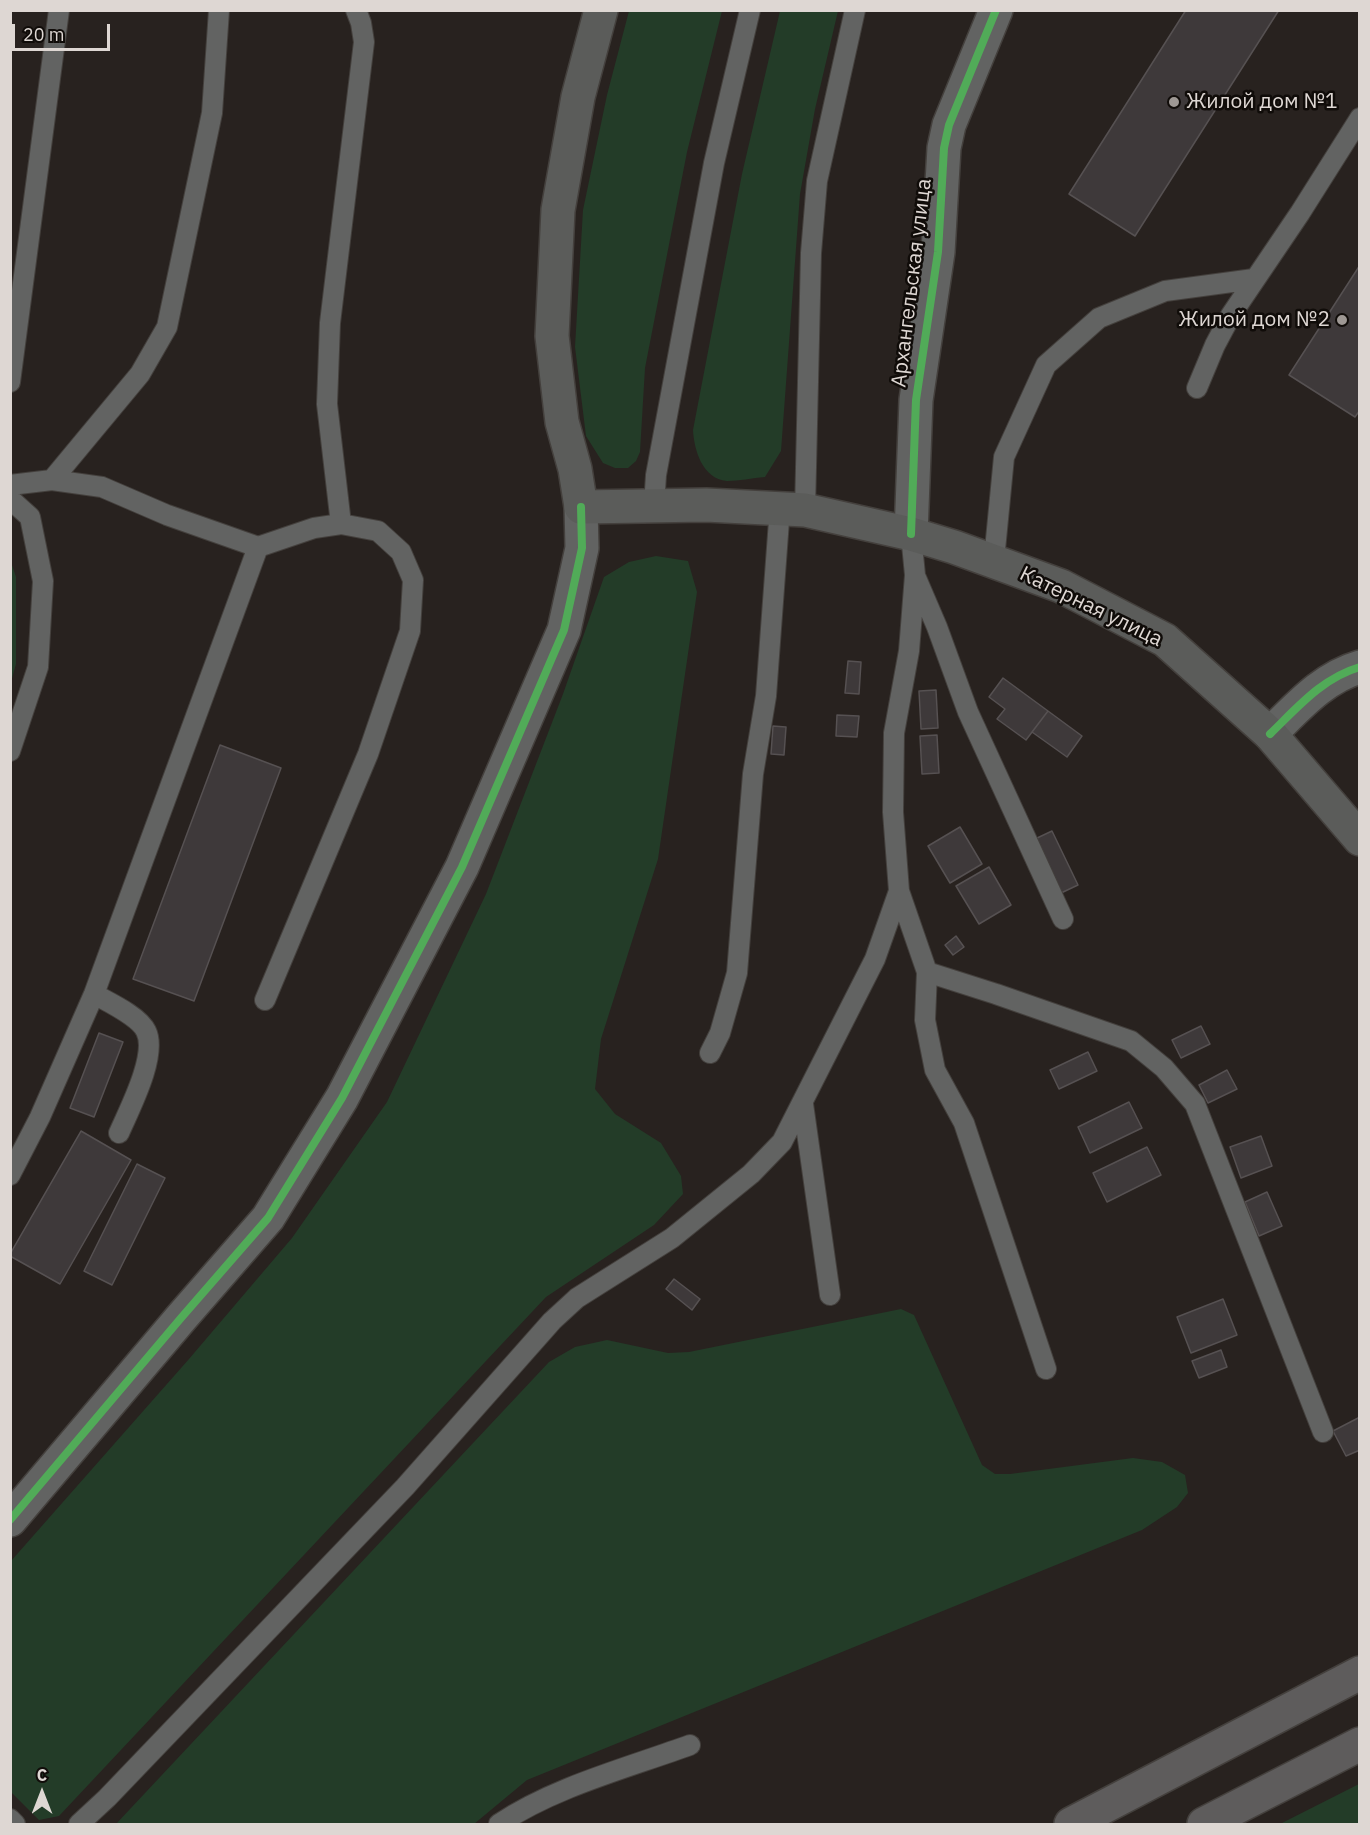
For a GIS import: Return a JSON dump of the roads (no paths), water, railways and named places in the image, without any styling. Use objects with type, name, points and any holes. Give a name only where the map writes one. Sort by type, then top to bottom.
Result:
[{"type":"highway","points":[[1071,1824],[1359,1673]]},
{"type":"highway","points":[[1204,1824],[1359,1744]]},
{"type":"main road","points":[[581,507],[575,469],[562,422],[552,336],[558,210],[578,97],[601,10]]},
{"type":"main road","name":"Катерная улица","points":[[581,507],[792,508],[911,534],[994,560],[1061,586],[1165,640],[1270,734],[1359,839]]},
{"type":"street","name":"Архангельская улица","points":[[911,534],[916,400],[938,252],[944,148],[949,125],[996,10]]},
{"type":"street","points":[[10,1520],[268,1218],[342,1098],[462,867],[564,630],[582,548],[581,507]]},
{"type":"street","points":[[1270,734],[1320,685],[1343,672],[1359,667]]},
{"type":"lane","points":[[10,382],[59,10]]},
{"type":"lane","points":[[52,480],[140,375],[167,327],[212,113],[219,10]]},
{"type":"lane","points":[[341,524],[327,404],[330,323],[364,42],[356,10]]},
{"type":"lane","points":[[654,506],[656,475],[712,174],[750,10]]},
{"type":"lane","points":[[710,1053],[720,1033],[737,973],[753,774],[792,508],[816,191],[855,10]]},
{"type":"lane","points":[[1197,388],[1215,345],[1254,279],[1300,213],[1359,118]]},
{"type":"lane","name":"Катерная улица","points":[[994,560],[1004,457],[1046,365],[1099,318],[1110,313],[1165,291],[1254,279]]},
{"type":"lane","points":[[10,485],[52,480],[102,487],[258,547],[314,528],[341,524],[378,531],[401,552],[413,580],[410,631],[368,754],[265,1000]]},
{"type":"lane","points":[[10,499],[30,517],[43,581],[38,667],[10,751]]},
{"type":"lane","points":[[911,534],[915,575],[909,651],[894,733],[893,812],[898,891],[927,972],[925,1020],[935,1070],[964,1123],[1046,1369]]},
{"type":"lane","points":[[10,1175],[40,1117],[94,994],[258,547]]},
{"type":"lane","points":[[915,575],[968,712],[1063,920]]},
{"type":"lane","points":[[79,1824],[116,1789],[405,1487],[552,1321],[577,1298],[672,1238],[751,1174],[782,1142],[875,959],[898,891]]},
{"type":"lane","points":[[927,972],[1131,1041],[1164,1068],[1195,1104],[1323,1432]]},
{"type":"lane","points":[[94,994],[137,1020],[147,1032],[149,1045],[144,1075],[119,1132]]},
{"type":"lane","points":[[803,1104],[830,1296]]},
{"type":"lane","points":[[499,1824],[512,1815],[564,1790],[690,1745]]},
{"type":"lane","points":[[10,1819],[15,1824]]},
{"type":"place","name":"Жилой дом №1","points":[[1174,102]]},
{"type":"place","name":"Жилой дом №2","points":[[1342,320]]}]
